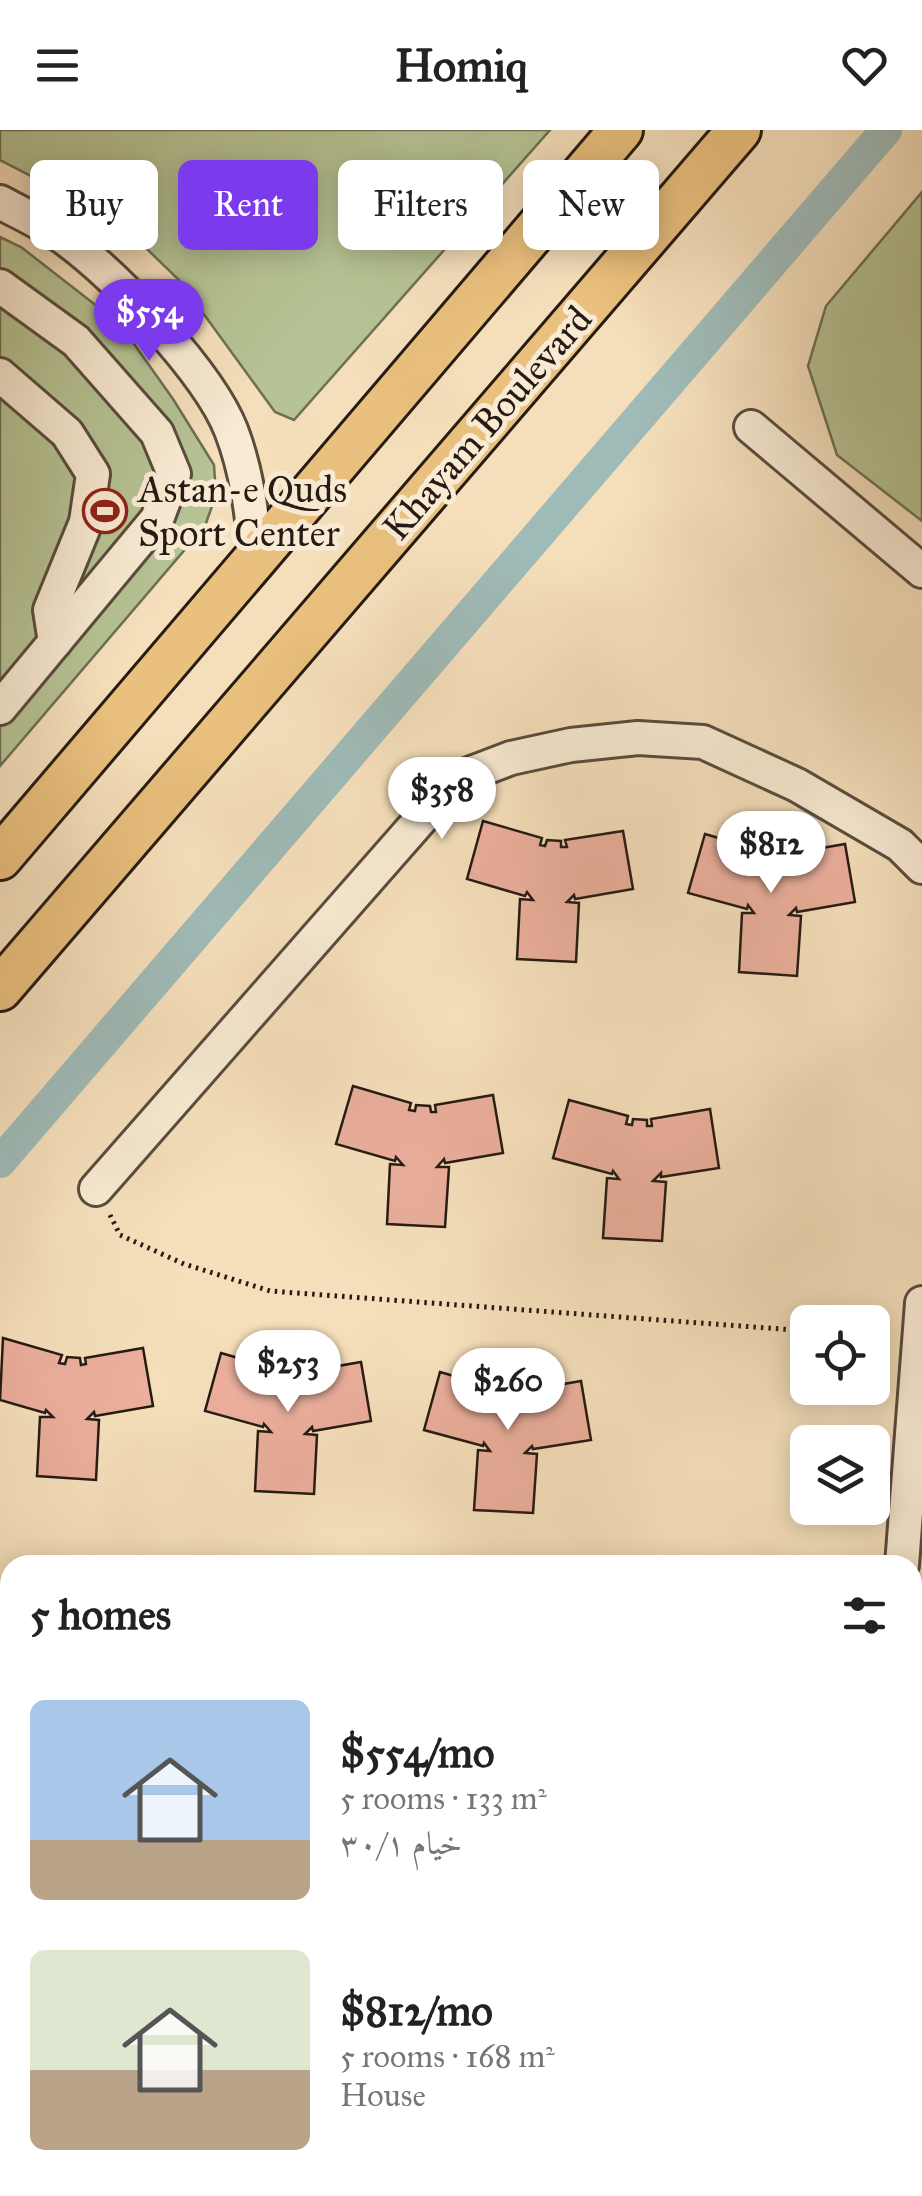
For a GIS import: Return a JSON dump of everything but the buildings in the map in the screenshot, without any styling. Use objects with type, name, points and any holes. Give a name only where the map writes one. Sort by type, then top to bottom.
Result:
[{"type":"main road","points":[[0,858],[621,130]]},
{"type":"main road","name":"Khayam Boulevard","points":[[0,989],[739,130]]},
{"type":"street","points":[[0,202],[66,239],[119,286],[189,362],[230,427],[250,498],[256,557]]},
{"type":"street","points":[[0,286],[76,341],[157,434],[174,474],[157,519],[0,708]]},
{"type":"street","points":[[0,374],[66,434],[94,474],[86,522],[50,610],[55,642]]},
{"type":"street","points":[[752,427],[922,571]]},
{"type":"street","points":[[96,1189],[456,779],[511,758],[571,745],[638,738],[703,742],[796,786],[900,846],[922,867]]},
{"type":"street","points":[[903,1555],[922,1303]]},
{"type":"path","points":[[96,1189],[120,1235],[184,1264],[270,1291],[790,1330]]},
{"type":"green space","points":[[0,130],[550,130],[503,183],[503,160],[338,160],[338,250],[444,250],[294,420],[275,412],[179,280],[148,250],[158,250],[158,160],[30,160],[30,176],[0,160]]},
{"type":"green space","points":[[922,192],[922,521],[837,455],[808,366],[826,306]]},
{"type":"green space","name":"Astan-e Quds Sport Center","points":[[0,237],[21,247],[120,324],[214,465],[216,495],[205,526],[0,766]]},
{"type":"waterway","points":[[0,1162],[886,130]]},
{"type":"place","name":"Astan-e Quds Sport Center","points":[[105,511]]}]
